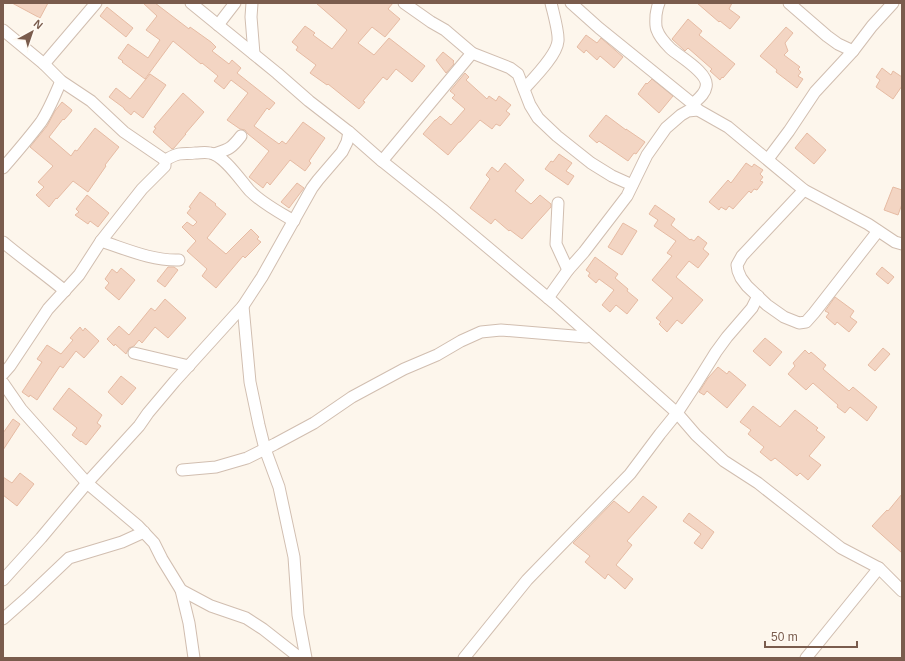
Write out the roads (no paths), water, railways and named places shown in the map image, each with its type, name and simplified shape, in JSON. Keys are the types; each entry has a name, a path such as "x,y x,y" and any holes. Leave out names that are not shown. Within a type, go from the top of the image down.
{"street":[{"path":"44,64 96,3"},
{"path":"191,3 548,298 677,413 696,435 724,461 758,483 841,548 878,568 902,591"},
{"path":"218,25 235,3"},
{"path":"252,3 251,17 254,54"},
{"path":"524,90 557,49 559,40 552,3"},
{"path":"571,3 695,107 728,127 804,190 856,217 895,242 902,244"},
{"path":"548,298 568,270 584,252 627,196 647,155 666,128 681,114 695,107 703,95 707,83 698,70 671,49 657,30 656,21 658,6 660,3"},
{"path":"789,3 832,40 853,51"},
{"path":"768,159 815,92 853,51 872,26 893,3"},
{"path":"412,5 431,22 445,30 472,53 510,68 518,74 530,105 538,118 557,136 591,162 612,176 632,185"},
{"path":"3,30 44,64 60,81 91,101 124,132 165,160"},
{"path":"382,161 472,53"},
{"path":"3,168 41,122 55,96 60,81"},
{"path":"3,580 87,482 139,426 158,400 243,306 262,277 312,188 345,148 348,132"},
{"path":"165,160 180,154 214,154 226,151 241,136"},
{"path":"214,154 227,164 260,200 294,221"},
{"path":"3,374 10,366 48,309 79,275 101,240 142,189 164,166 165,160"},
{"path":"804,190 742,256 737,265 738,272 747,286 767,305 784,317 800,323 806,322 878,231"},
{"path":"558,203 556,244 568,270"},
{"path":"101,240 144,255 160,259 179,260"},
{"path":"3,242 65,291"},
{"path":"464,658 527,580 630,474 677,413 716,352 752,308 758,296"},
{"path":"243,306 250,382 265,449 279,487 294,557 298,615 306,658"},
{"path":"182,470 216,468 247,458 314,423 352,397 404,369 437,355 461,341 481,332 501,330 586,337"},
{"path":"134,353 189,366"},
{"path":"3,383 21,409 87,482 144,532 154,543 162,560 181,590 189,623 194,658"},
{"path":"3,619 69,558 122,542 144,532"},
{"path":"806,658 878,568"},
{"path":"181,590 211,606 246,618 263,629 300,658"}]}
